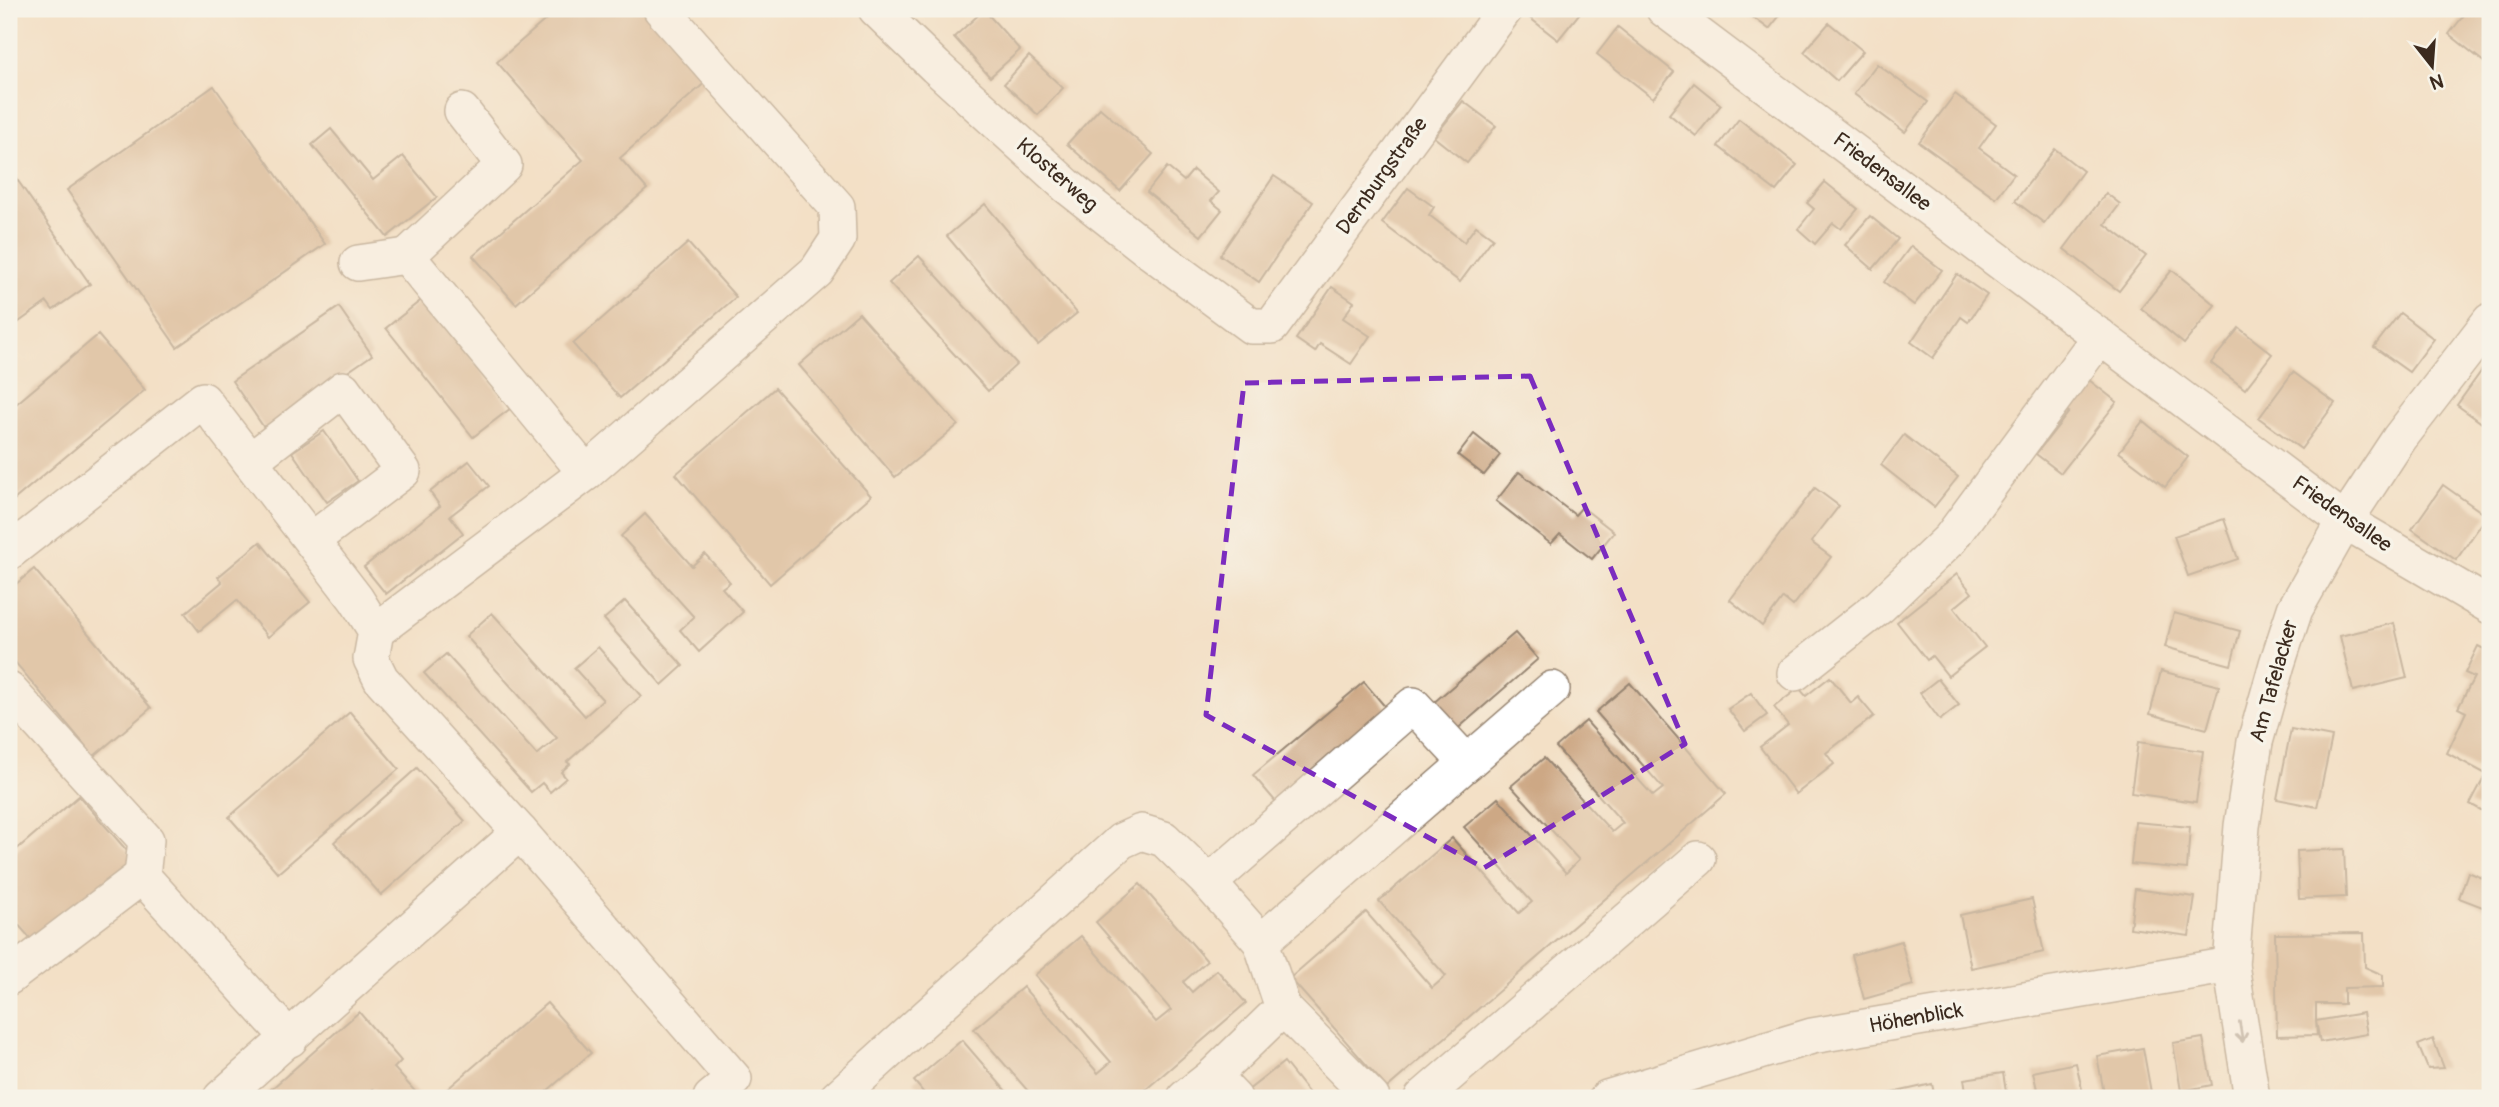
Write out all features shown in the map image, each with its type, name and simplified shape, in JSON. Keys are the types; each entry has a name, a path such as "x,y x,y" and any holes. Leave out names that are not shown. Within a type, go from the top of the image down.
{"street":[{"path":"376,631 586,473 817,271 838,239 837,207 661,9"},
{"name":"Klosterweg","path":"876,9 1067,186 1251,326"},
{"name":"Dernburgstraße","path":"1251,326 1272,326 1505,9"},
{"name":"Friedensallee","path":"1664,9 2345,521 2490,606"},
{"path":"358,263 407,256 504,165 462,111"},
{"path":"407,256 586,473"},
{"name":"Am Tafelacker","path":"2252,1098 2231,965 2242,826 2255,742 2277,664 2295,609 2345,521 2399,439 2490,321"},
{"path":"1795,673 1880,606 1950,539 2100,336"},
{"path":"250,461 343,389 403,471 312,540"},
{"path":"9,552 203,400 356,599 376,631 372,659 381,679 520,832 732,1092"},
{"path":"9,690 146,840 142,876 9,977"},
{"path":"1261,942 1552,690"},
{"path":"1209,883 1413,705 1467,763"},
{"path":"221,1098 520,832"},
{"path":"837,1098 1121,841 1141,832 1164,839 1209,883 1261,942 1283,1007 1372,1098"},
{"path":"1422,1098 1698,859"},
{"path":"142,876 290,1039"},
{"name":"Höhenblick","path":"1607,1098 1812,1036 2231,965"},
{"path":"1185,1098 1224,1087 1283,1007"}],"highlighted area":[{"path":"1530,376 1685,744 1484,868 1206,715 1244,383"}],"building":[{"path":"558,9 645,9 708,80 620,158 647,189 516,304 473,256 583,160 497,62"},
{"path":"1529,9 1583,9 1558,40 1525,14"},
{"path":"1742,9 1785,9 1769,29"},
{"path":"2469,9 2490,9 2490,67 2449,34"},
{"path":"984,10 1020,50 990,77 954,37"},
{"path":"1829,23 1863,51 1837,81 1804,52"},
{"path":"1618,27 1674,72 1653,98 1597,54"},
{"path":"1029,56 1063,88 1038,115 1004,84"},
{"path":"1877,64 1928,102 1905,132 1854,94"},
{"path":"1694,83 1721,105 1696,136 1669,114"},
{"path":"214,86 325,244 177,347 67,190"},
{"path":"1955,94 1996,124 1979,148 2014,174 1996,198 1919,142"},
{"path":"1463,101 1496,126 1467,163 1434,137"},
{"path":"1100,108 1153,154 1120,191 1067,144"},
{"path":"1739,119 1797,165 1776,191 1718,146"},
{"path":"331,129 373,180 403,156 437,197 387,237 312,145"},
{"path":"2055,149 2083,171 2044,223 2015,201"},
{"path":"1167,167 1184,181 1193,170 1219,192 1211,201 1222,210 1201,236 1147,192"},
{"path":"9,168 90,284 53,310 47,302 9,329 9,264 16,259 9,249"},
{"path":"1274,176 1313,202 1259,282 1220,255"},
{"path":"1825,182 1858,209 1841,229 1833,223 1815,244 1798,229 1814,209 1807,203"},
{"path":"1408,188 1434,207 1429,215 1464,242 1476,226 1493,238 1460,282 1382,223"},
{"path":"2106,193 2120,204 2105,224 2146,256 2119,291 2064,249"},
{"path":"985,204 1077,313 1038,345 947,236"},
{"path":"1870,216 1898,239 1873,269 1845,245"},
{"path":"688,243 736,297 620,398 573,344"},
{"path":"1911,246 1942,270 1914,305 1884,282"},
{"path":"919,256 1017,364 988,391 889,283"},
{"path":"2172,270 2215,305 2184,344 2141,308"},
{"path":"1957,274 1987,295 1968,322 1961,317 1933,358 1911,342"},
{"path":"1332,287 1354,302 1343,318 1370,336 1351,364 1320,344 1315,352 1296,339"},
{"path":"424,298 511,408 473,437 386,328"},
{"path":"339,307 372,355 265,429 232,381"},
{"path":"859,313 958,425 895,477 799,365"},
{"path":"2400,313 2434,339 2409,372 2374,347"},
{"path":"2239,328 2272,354 2245,389 2211,363"},
{"path":"98,335 145,390 9,504 9,410"},
{"path":"2485,366 2490,370 2490,429 2457,405"},
{"path":"2293,372 2335,403 2301,449 2259,418"},
{"path":"2089,380 2117,402 2061,473 2036,454 2069,412 2065,410"},
{"path":"775,388 871,496 770,584 676,474"},
{"path":"2143,421 2188,457 2165,487 2119,452"},
{"path":"324,431 358,481 327,502 292,452"},
{"path":"1474,434 1500,455 1484,475 1458,455"},
{"path":"1904,435 1958,477 1934,507 1881,465"},
{"path":"469,461 489,486 450,516 463,533 386,594 364,567 440,506 430,492"},
{"path":"1519,472 1575,515 1582,507 1614,532 1592,559 1560,534 1551,544 1496,501"},
{"path":"2443,485 2487,516 2456,560 2412,529"},
{"path":"1815,488 1839,506 1811,542 1831,557 1793,606 1783,598 1762,626 1730,600"},
{"path":"645,514 692,566 705,554 730,582 722,588 743,612 699,652 680,630 694,617 621,536"},
{"path":"2224,519 2238,559 2188,576 2174,536"},
{"path":"260,542 310,602 268,637 237,600 199,631 185,613 222,582 218,577"},
{"path":"34,569 151,708 94,756 9,655 9,590"},
{"path":"1957,574 1972,593 1954,608 1985,647 1948,676 1932,656 1927,660 1897,622"},
{"path":"625,601 683,666 662,685 604,619"},
{"path":"492,613 585,716 603,700 574,668 598,647 641,696 567,762 570,764 561,772 566,778 550,792 542,783 531,792 424,673 446,654 537,755 557,738 466,636"},
{"path":"2174,613 2240,631 2231,665 2165,647"},
{"path":"2394,623 2407,678 2353,691 2340,636"},
{"path":"1515,633 1538,659 1455,731 1432,704"},
{"path":"2478,646 2490,652 2490,815 2470,804 2486,774 2447,753 2466,712 2458,708 2474,677 2465,673"},
{"path":"2161,671 2219,686 2207,729 2150,714"},
{"path":"1830,677 1851,703 1858,697 1874,716 1826,753 1834,764 1796,794 1760,747 1788,725 1774,707 1799,688 1806,696"},
{"path":"1938,679 1959,705 1940,720 1920,693"},
{"path":"1364,682 1387,709 1276,802 1253,775"},
{"path":"1630,683 1726,794 1387,1088 1290,978 1366,912 1432,988 1446,976 1379,901 1452,838 1519,913 1532,902 1464,827 1498,798 1566,873 1579,860 1511,786 1544,758 1612,832 1623,823 1556,747 1586,721 1653,796 1663,788 1596,712"},
{"path":"1751,693 1767,715 1745,731 1728,709"},
{"path":"350,712 399,769 278,873 229,817"},
{"path":"2291,729 2332,737 2317,807 2277,799"},
{"path":"2138,742 2203,751 2196,802 2131,793"},
{"path":"417,768 465,821 381,895 334,842"},
{"path":"79,796 136,861 37,946 9,914 9,856"},
{"path":"2135,822 2190,827 2187,869 2131,864"},
{"path":"2344,849 2346,897 2299,899 2297,851"},
{"path":"2468,872 2490,881 2490,895 2485,908 2459,898"},
{"path":"1140,884 1207,961 1183,982 1192,992 1217,970 1246,1003 1136,1098 1034,1098 974,1029 1023,987 1098,1073 1111,1062 1035,975 1081,936 1156,1022 1171,1010 1096,922"},
{"path":"2135,889 2195,897 2189,936 2130,928"},
{"path":"2032,899 2044,952 1971,968 1960,915"},
{"path":"2364,933 2365,967 2383,975 2383,987 2344,988 2344,1004 2316,1004 2317,1035 2277,1036 2275,934"},
{"path":"1901,941 1913,985 1864,999 1852,955"},
{"path":"547,1003 591,1053 539,1098 437,1098"},
{"path":"359,1012 401,1061 394,1068 421,1098 381,1098 373,1089 363,1098 261,1098"},
{"path":"2363,1013 2367,1034 2320,1042 2316,1021"},
{"path":"2203,1038 2212,1085 2181,1091 2173,1043"},
{"path":"2433,1039 2444,1068 2428,1069 2418,1045"},
{"path":"962,1040 1012,1098 928,1098 914,1081"},
{"path":"2143,1048 2152,1098 2105,1098 2097,1056"},
{"path":"1284,1062 1311,1096 1253,1098 1247,1091"},
{"path":"2076,1063 2084,1098 2039,1098 2033,1072"},
{"path":"2003,1073 2007,1098 1967,1098 1964,1079"},
{"path":"1932,1084 1935,1098 1884,1098 1883,1095"}]}
